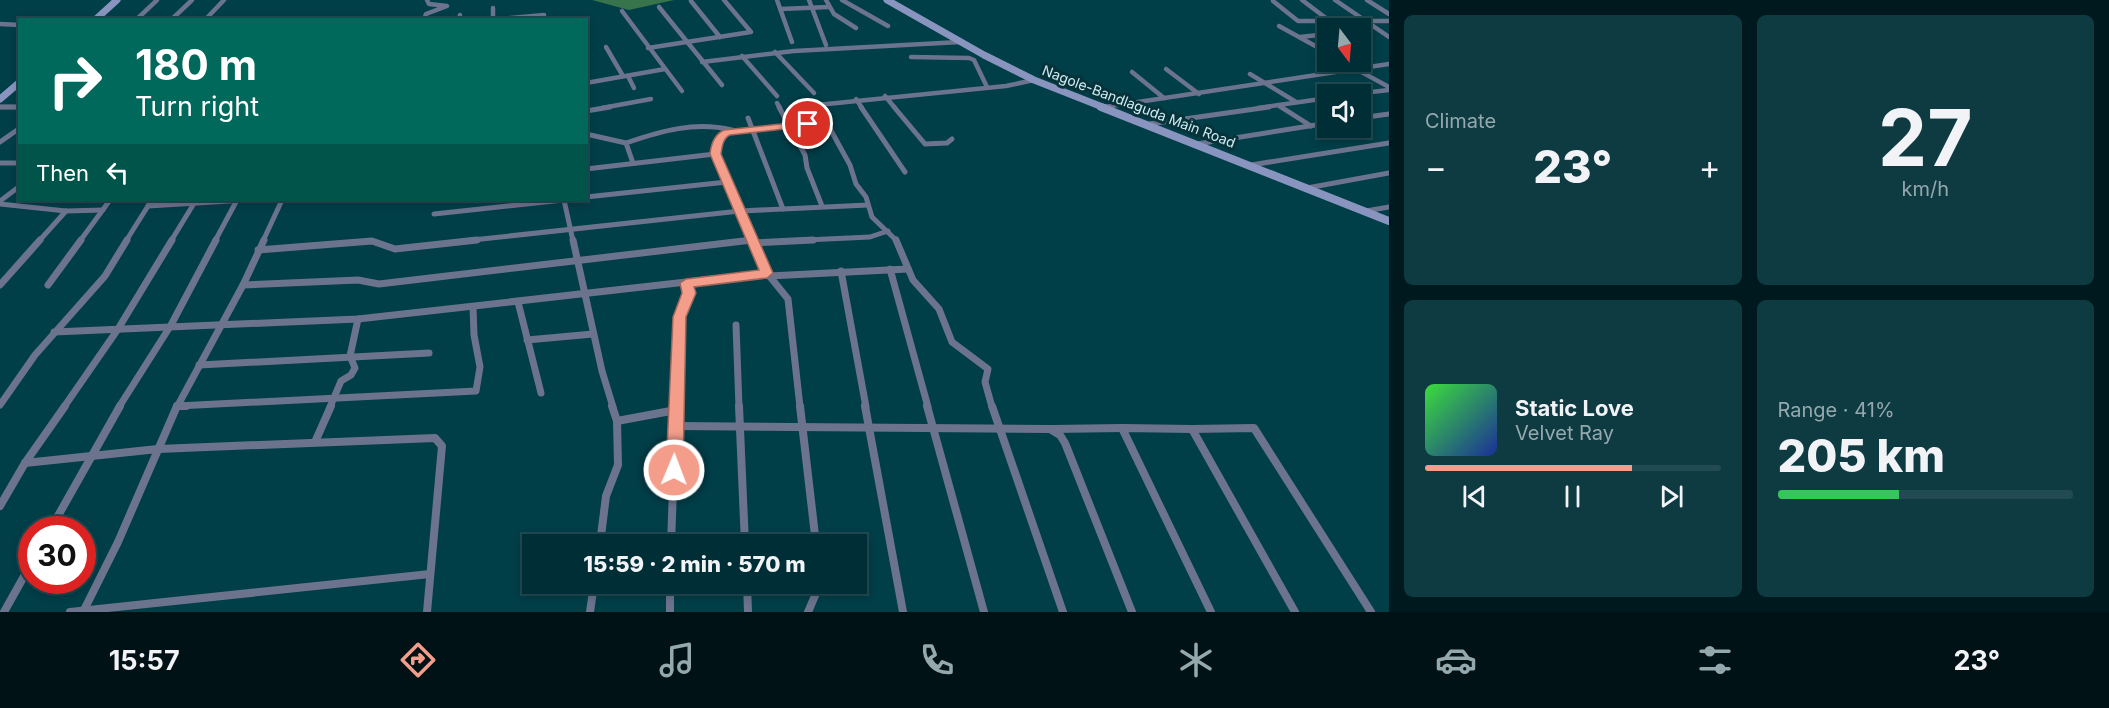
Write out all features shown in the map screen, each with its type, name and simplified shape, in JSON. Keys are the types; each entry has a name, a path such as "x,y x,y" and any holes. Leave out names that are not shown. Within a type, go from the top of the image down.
{"street":[{"path":"96,18 117,0"},
{"path":"138,18 158,0"},
{"path":"173,18 192,0"},
{"path":"207,18 224,0"},
{"path":"425,18 426,14 447,6 443,3 430,4 428,0"},
{"path":"648,48 752,31 724,0"},
{"path":"777,0 792,42"},
{"path":"808,0 826,45"},
{"path":"826,0 836,16 856,28"},
{"path":"842,0 888,26"},
{"name":"Nagole-Bandlaguda Main Road","path":"887,0 960,42 1034,80 1389,221"},
{"path":"1302,0 1325,18"},
{"path":"1335,0 1359,18"},
{"path":"1367,0 1389,14"},
{"path":"691,2 720,37"},
{"path":"1273,2 1297,20 1317,21"},
{"path":"659,6 722,85"},
{"path":"780,9 829,7"},
{"path":"493,8 493,18"},
{"path":"622,11 682,91"},
{"path":"506,18 544,15"},
{"path":"1371,21 1389,21"},
{"path":"0,24 18,25"},
{"path":"1280,26 1317,46"},
{"path":"1371,26 1389,37"},
{"path":"1300,37 1317,35"},
{"path":"702,62 775,52 960,42"},
{"path":"606,47 634,88"},
{"path":"775,52 814,93"},
{"path":"742,56 777,99 805,155 807,168 822,206"},
{"path":"911,57 969,57 974,60 987,87"},
{"path":"1371,67 1389,64"},
{"path":"588,83 664,69"},
{"path":"1166,69 1199,93"},
{"path":"1131,72 1164,98"},
{"path":"1105,107 1339,72"},
{"path":"1362,72 1389,88"},
{"path":"1250,74 1296,102"},
{"path":"1034,80 817,105 872,217 896,240 913,280 939,309 952,342 988,369 985,382 998,428 1063,612"},
{"path":"0,99 18,84"},
{"path":"1371,91 1389,88"},
{"path":"885,96 925,144 948,143 952,140"},
{"path":"588,111 651,99"},
{"path":"856,99 905,172"},
{"path":"1149,124 1317,99"},
{"path":"1278,105 1311,126"},
{"path":"0,107 18,107"},
{"path":"1371,116 1389,114"},
{"path":"748,118 783,209"},
{"path":"815,534 788,299 768,275 715,154 722,135 734,131 826,122"},
{"path":"588,134 627,143 682,127 707,125 734,131"},
{"path":"1197,144 1317,125"},
{"path":"0,142 18,129"},
{"path":"627,143 633,163"},
{"path":"1251,165 1389,143"},
{"path":"588,169 715,154"},
{"path":"0,163 18,163"},
{"path":"1307,188 1389,173"},
{"path":"588,197 727,182"},
{"path":"0,203 18,188"},
{"path":"48,285 109,201"},
{"path":"0,405 54,332 105,276 150,203 195,201"},
{"path":"0,506 25,462 118,329 195,201"},
{"path":"58,516 119,407 171,325 236,201"},
{"path":"84,611 118,542 177,406 243,285 282,201"},
{"path":"488,201 488,208"},
{"path":"434,214 554,201"},
{"path":"564,201 593,334 617,421 618,465 606,496 601,534"},
{"path":"0,203 66,211 103,210"},
{"path":"258,250 372,242 395,249 740,211 868,205"},
{"path":"1366,212 1389,207"},
{"path":"0,285 66,211"},
{"path":"243,285 358,280 379,284 576,260 753,242 870,237 888,231"},
{"path":"890,269 984,612"},
{"path":"54,332 171,325 358,319 768,275 908,269"},
{"path":"841,271 903,612"},
{"path":"671,534 680,317 689,293 686,283"},
{"path":"518,302 541,393"},
{"path":"177,406 476,391 480,367 474,335 473,307"},
{"path":"315,442 332,397 341,381 351,375 355,368 350,356 358,319"},
{"path":"736,325 745,534"},
{"path":"527,340 593,334"},
{"path":"199,365 429,353"},
{"path":"617,421 676,410"},
{"path":"675,426 1254,428 1371,612"},
{"path":"1122,428 1211,612"},
{"path":"1050,429 1061,435 1065,443 1132,612"},
{"path":"1192,429 1295,612"},
{"path":"25,462 158,448 426,437 438,441 442,446 427,612"},
{"path":"70,612 430,574"},
{"path":"3,612 18,586"},
{"path":"590,612 593,594"},
{"path":"670,594 670,612"},
{"path":"747,594 748,612"},
{"path":"807,612 815,594"}],"shaded area":[{"path":"592,0 674,0 629,10"}],"route":[{"path":"674,470 677,363 680,317 689,293 686,283 767,273 715,154 716,147 722,135 728,132 808,124"}]}
